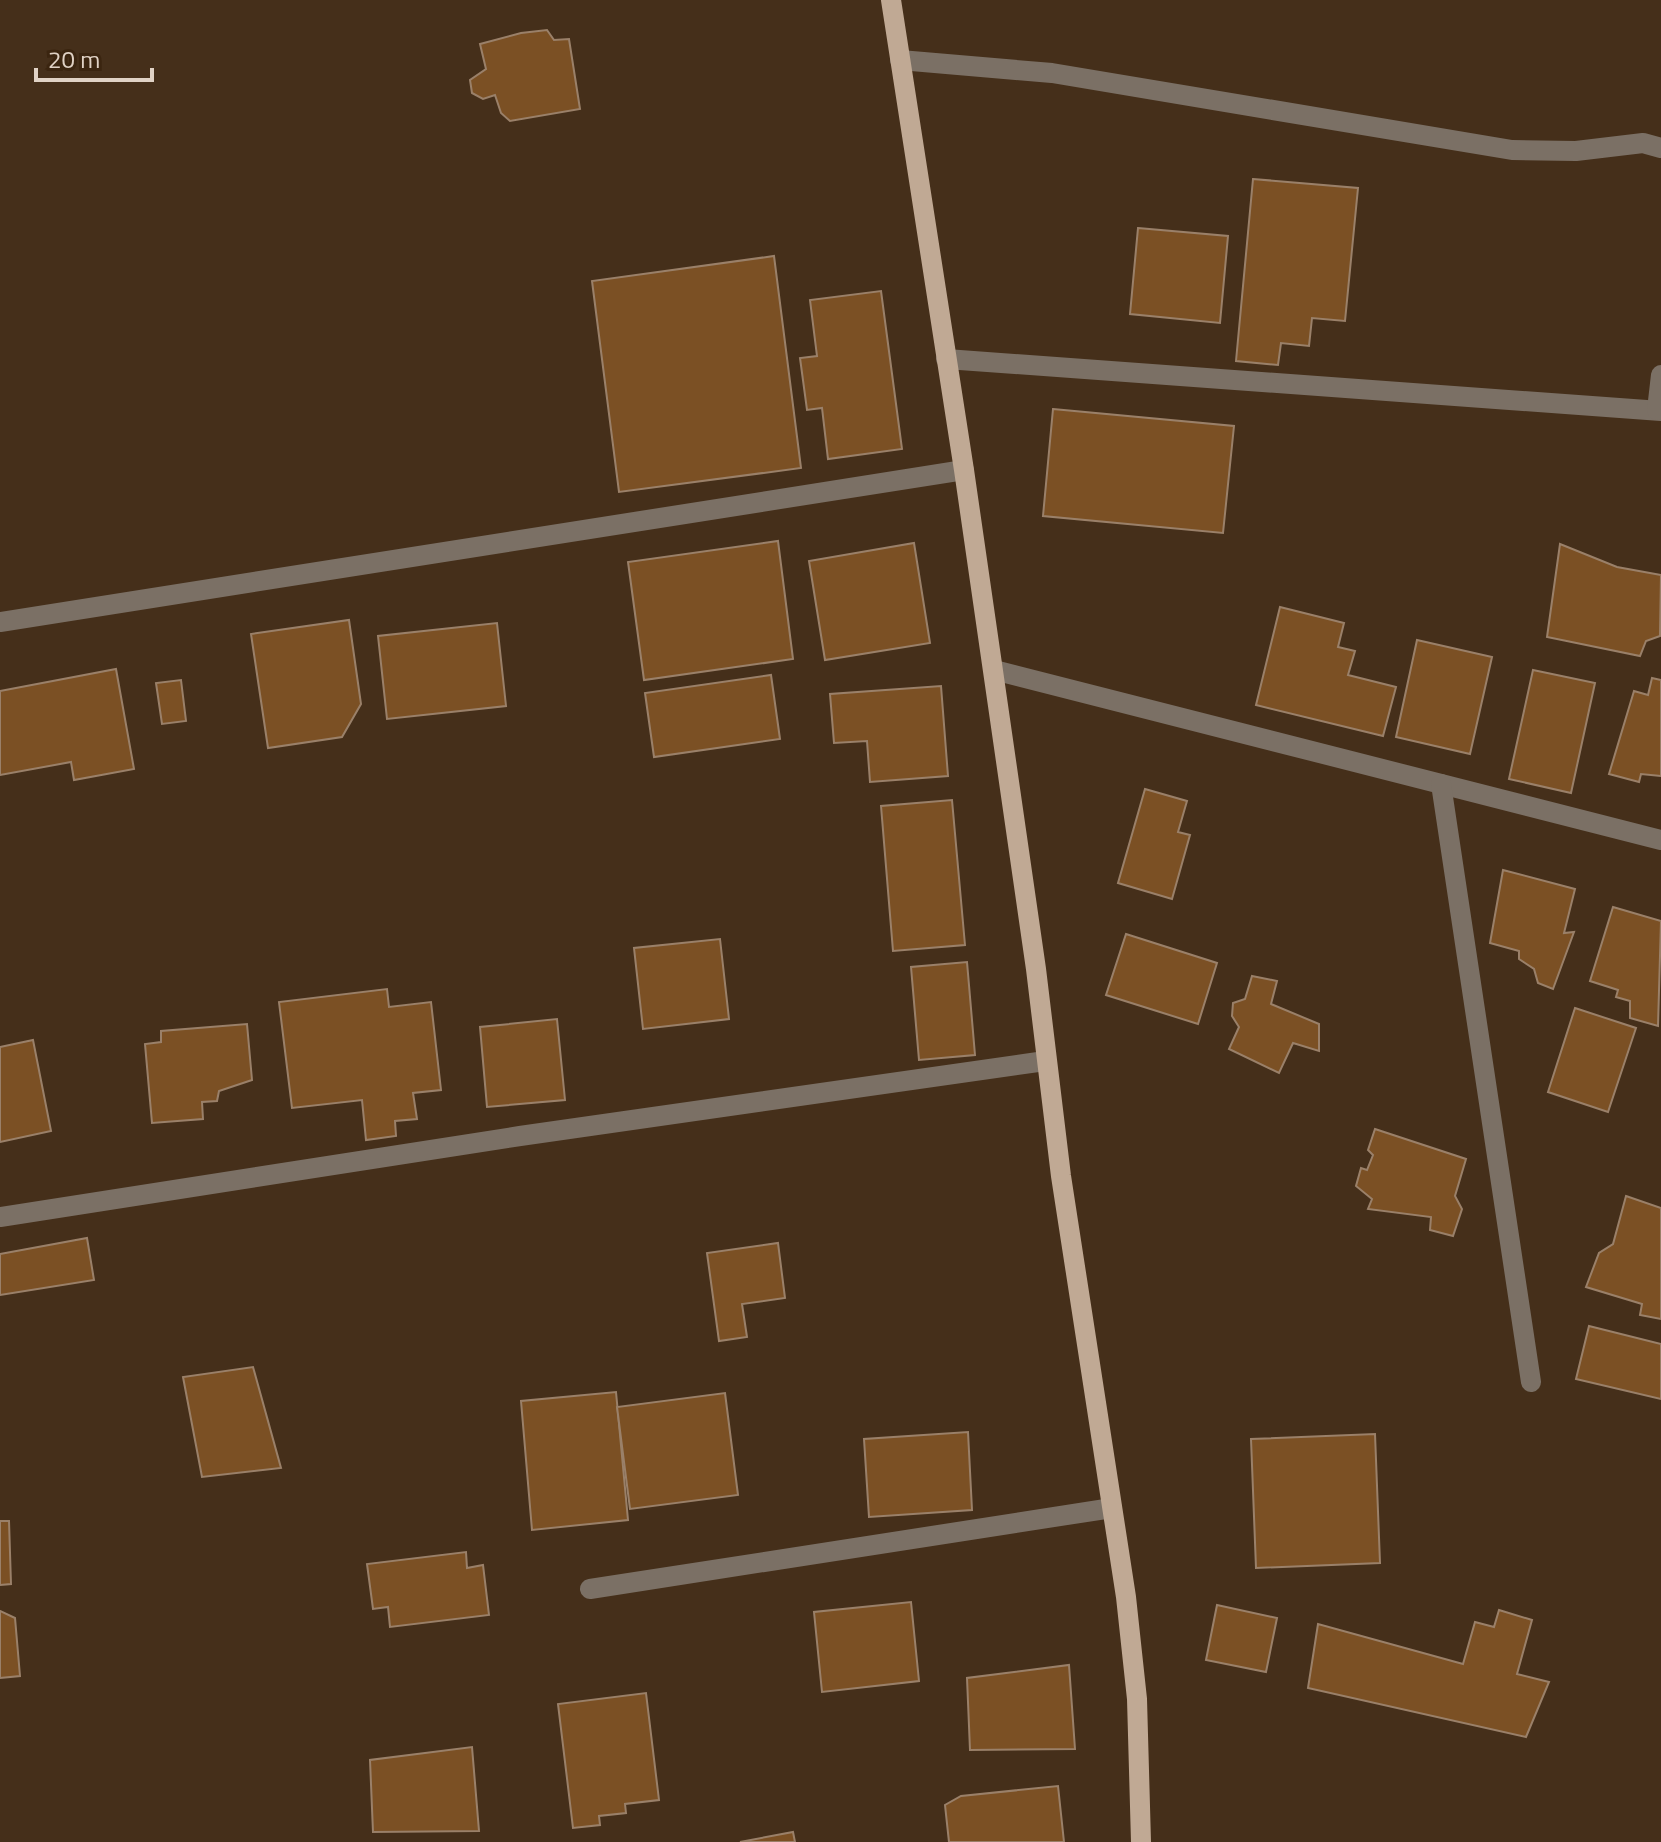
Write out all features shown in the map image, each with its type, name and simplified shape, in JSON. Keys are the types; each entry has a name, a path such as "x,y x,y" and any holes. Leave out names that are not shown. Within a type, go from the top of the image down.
{"main road":[{"path":"891,0 994,670 1036,969 1045,1061 1112,1508 1137,1699 1141,1842"}],"street":[{"path":"900,60 1052,73 1512,150 1576,151 1643,143 1661,148"},
{"path":"946,359 1659,411 1661,375"},
{"path":"0,622 964,470"},
{"path":"994,670 1661,840"},
{"path":"1441,784 1531,1382"},
{"path":"0,1217 520,1136 1045,1061"},
{"path":"590,1589 1112,1508"}],"building":[{"path":"547,30 554,40 569,39 580,109 510,121 501,113 495,95 483,99 472,93 470,80 486,69 480,44"},
{"path":"1253,179 1358,188 1345,321 1312,318 1309,346 1281,343 1278,365 1236,361"},
{"path":"1138,228 1228,236 1220,323 1130,314"},
{"path":"774,256 801,468 619,492 592,281"},
{"path":"881,291 902,449 828,459 822,408 807,410 800,358 817,356 810,300"},
{"path":"1053,409 1234,426 1223,533 1043,516"},
{"path":"778,541 793,659 644,680 628,562"},
{"path":"914,543 930,643 825,660 809,561"},
{"path":"1560,544 1617,567 1661,575 1660,636 1646,641 1640,656 1547,637"},
{"path":"1280,607 1344,623 1338,647 1355,651 1348,675 1396,687 1383,736 1256,705"},
{"path":"349,620 361,704 342,737 268,748 251,634"},
{"path":"497,623 506,706 387,719 378,636"},
{"path":"1417,640 1492,657 1470,754 1396,737"},
{"path":"116,669 134,769 74,780 71,762 0,775 0,691"},
{"path":"1533,670 1595,683 1571,793 1509,779"},
{"path":"771,675 780,739 654,757 645,693"},
{"path":"1652,678 1661,680 1661,776 1641,774 1639,782 1609,774 1634,691 1648,695"},
{"path":"181,680 186,721 162,724 156,683"},
{"path":"941,686 948,776 870,782 867,741 834,743 830,694"},
{"path":"1145,789 1187,801 1178,832 1190,835 1172,899 1118,883"},
{"path":"952,800 965,945 893,951 881,806"},
{"path":"1503,870 1575,889 1564,933 1574,932 1553,989 1538,983 1534,969 1519,959 1519,951 1490,943"},
{"path":"1613,907 1661,921 1658,1026 1630,1018 1630,1001 1616,997 1618,990 1590,981"},
{"path":"1126,934 1217,963 1198,1024 1106,995"},
{"path":"720,939 729,1019 643,1029 634,948"},
{"path":"967,962 975,1055 919,1060 911,967"},
{"path":"1252,976 1277,981 1271,1004 1319,1024 1319,1051 1293,1043 1279,1073 1229,1049 1239,1027 1232,1016 1233,1003 1245,999"},
{"path":"387,989 389,1007 431,1002 441,1090 413,1093 417,1119 395,1121 396,1136 366,1140 362,1100 292,1108 279,1002"},
{"path":"1575,1008 1636,1028 1608,1112 1548,1092"},
{"path":"557,1019 565,1100 487,1107 480,1027"},
{"path":"247,1024 252,1080 219,1091 217,1101 202,1102 203,1119 152,1123 145,1044 161,1042 161,1031"},
{"path":"33,1040 51,1131 0,1142 0,1047"},
{"path":"1375,1129 1466,1159 1455,1196 1462,1209 1453,1236 1430,1230 1431,1217 1368,1209 1372,1199 1356,1186 1361,1168 1367,1170 1373,1155 1368,1150"},
{"path":"1626,1196 1661,1208 1661,1319 1640,1315 1642,1304 1586,1287 1599,1253 1613,1244"},
{"path":"87,1238 94,1280 0,1295 0,1254"},
{"path":"778,1243 785,1298 742,1304 747,1337 719,1341 707,1253"},
{"path":"1589,1326 1661,1344 1661,1399 1576,1379"},
{"path":"253,1367 281,1468 202,1477 183,1377"},
{"path":"616,1392 628,1520 532,1530 521,1401"},
{"path":"725,1393 738,1495 630,1509 617,1407"},
{"path":"968,1432 972,1510 869,1517 864,1439"},
{"path":"1375,1434 1380,1563 1256,1568 1251,1439"},
{"path":"0,1521 9,1521 11,1584 0,1585"},
{"path":"466,1552 467,1568 483,1565 489,1615 390,1627 388,1607 373,1609 367,1564"},
{"path":"911,1602 919,1681 822,1692 814,1612"},
{"path":"1217,1605 1277,1618 1266,1672 1206,1660"},
{"path":"1499,1610 1532,1620 1517,1674 1549,1682 1526,1737 1308,1688 1318,1624 1463,1664 1475,1622 1494,1627"},
{"path":"0,1611 15,1618 20,1676 0,1678"},
{"path":"1069,1665 1075,1749 970,1750 967,1678"},
{"path":"646,1693 659,1800 625,1804 626,1813 599,1816 600,1825 573,1828 558,1704"},
{"path":"472,1747 479,1831 373,1832 370,1760"},
{"path":"1058,1786 1064,1842 949,1842 945,1805 961,1796"},
{"path":"793,1832 795,1842 740,1842"}]}
